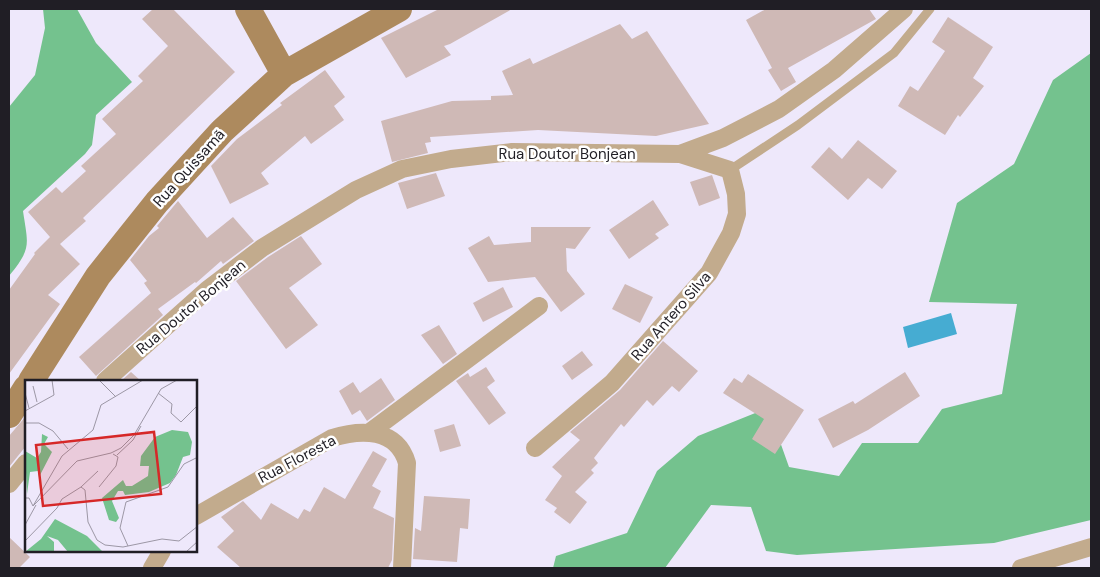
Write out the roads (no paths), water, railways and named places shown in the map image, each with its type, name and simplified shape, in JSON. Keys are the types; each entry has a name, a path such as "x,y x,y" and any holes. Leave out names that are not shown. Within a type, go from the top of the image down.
{"street":[{"path":"248,9 284,74"},
{"name":"Rua Quissamã","path":"32,380 98,276 157,202 222,131 284,74 399,9"},
{"name":"Rua Doutor Bonjean","path":"106,380 207,290 262,248 356,190 402,169 451,159 512,152 680,154 723,138 779,109 834,70 904,9"},
{"path":"680,154 730,170"},
{"name":"Rua Antero Silva","path":"535,448 612,383 710,273 731,233 736,214 736,194 730,170"},
{"path":"370,432 538,306"},
{"path":"9,415 25,390"},
{"name":"Rua Floresta","path":"198,515 332,438 352,432 370,432 390,439 403,450 406,463 402,568"},
{"path":"9,484 25,464"},
{"path":"1021,568 1091,547"},
{"path":"152,568 161,552"}],"lane":[{"path":"730,170 798,125 894,53 930,9"}],"water":[{"path":"951,313 957,334 908,348 903,327"}]}
